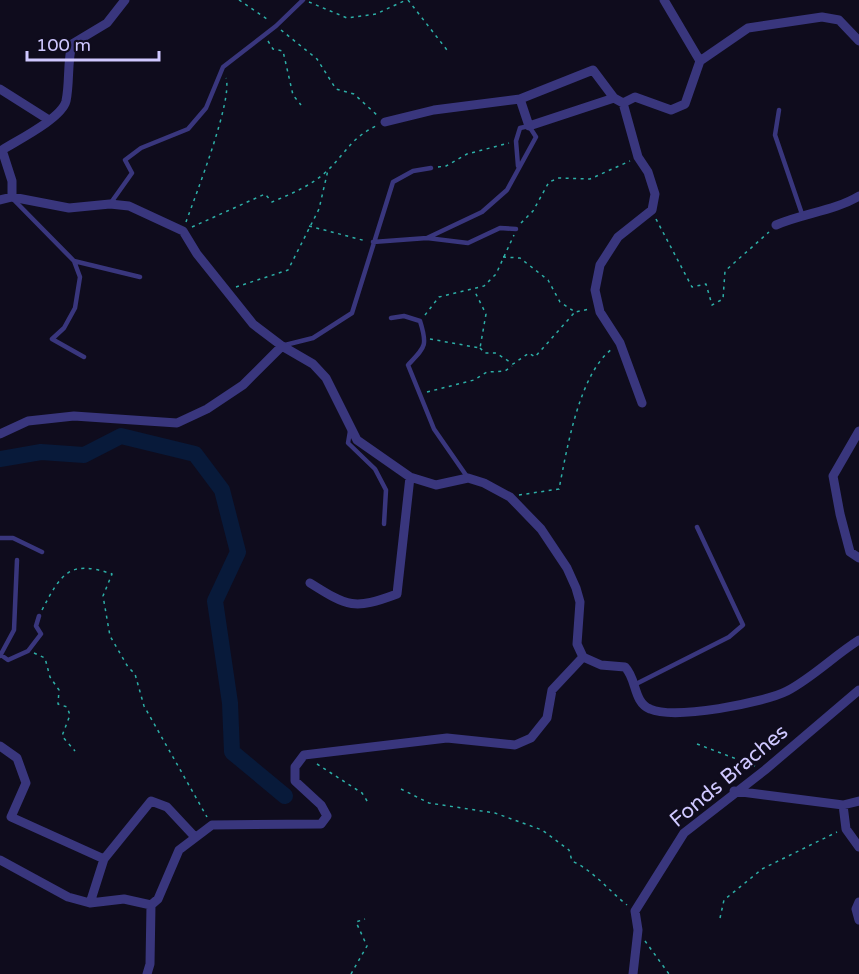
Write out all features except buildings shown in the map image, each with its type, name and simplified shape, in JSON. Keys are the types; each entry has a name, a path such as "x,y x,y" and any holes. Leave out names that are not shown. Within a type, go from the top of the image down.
{"street":[{"path":"12,197 12,182 2,150 59,114 66,102 68,60 72,44 107,23 124,0"},
{"path":"664,0 700,61"},
{"path":"520,99 529,126 635,97 671,110 685,104 700,61 748,28 822,17 839,20 859,41"},
{"path":"385,122 434,110 520,99 593,70 618,101 638,158 648,172 655,194 652,210 618,237 600,266 595,290 600,312 620,343 642,403"},
{"path":"0,88 49,120"},
{"path":"776,225 802,214 843,205 859,196"},
{"path":"0,200 12,197 69,208 110,204 129,206 183,231 197,254 254,324 282,346 313,364 326,378 350,431 357,440 410,477 436,485 468,478 510,496 541,529 567,568 576,588 580,602 577,644 582,657 601,665 626,667 631,673 637,695 650,709 667,712 708,711 787,691 859,640"},
{"path":"0,434 28,421 74,416 177,423 207,409 243,385 282,346"},
{"path":"859,431 833,476 850,552 859,558"},
{"path":"310,583 342,603 369,605 397,594 410,477"},
{"path":"147,974 150,964 151,905 158,899 179,850 212,825 321,824 327,816 321,805 295,781 295,767 304,755 447,738 515,745 531,738 547,718 552,690 582,657"},
{"name":"Fonds Braches","path":"635,911 684,833 734,791 765,770 859,690"},
{"path":"0,746 17,758 26,783 11,817 104,859"},
{"path":"734,791 843,806 859,801"},
{"path":"90,903 104,859 152,801 161,802 167,807 195,837"},
{"path":"843,806 846,829 859,847"},
{"path":"0,860 68,897 90,903 124,899 151,905"},
{"path":"859,902 856,909 859,920"},
{"path":"633,974 638,930 635,911"}],"lane":[{"path":"110,204 132,173 125,160 141,148 188,129 206,108 224,67 276,26 304,0"},
{"path":"779,110 775,135 802,214"},
{"path":"427,238 482,212 507,190 518,166 531,149 536,137 529,126 520,128 516,141 518,166"},
{"path":"282,346 313,338 352,313 393,182 413,171 431,168"},
{"path":"12,197 74,261 80,277 75,308 64,328 52,339 84,357"},
{"path":"373,242 427,238 468,243 500,228 516,229"},
{"path":"74,261 140,278"},
{"path":"391,318 404,316 420,321 426,339 424,348 408,365 434,429 468,478"},
{"path":"350,431 348,443 375,469 386,490 384,524"},
{"path":"634,685 729,637 743,625 730,603 697,527"},
{"path":"0,538 13,538 42,552"},
{"path":"17,560 14,630 1,655 8,660 28,651 41,634 36,626 39,616"}],"path":[{"path":"183,231 265,194 272,201 303,189 328,170 360,133 385,122 354,94 336,89 317,59 239,0"},
{"path":"304,0 347,18 376,14 407,0 447,51"},
{"path":"264,35 273,49 283,51 292,95 301,105"},
{"path":"183,231 212,150 229,88 224,67"},
{"path":"431,168 446,166 467,154 516,141"},
{"path":"420,321 439,297 484,286 496,274 516,229 533,211 549,182 558,178 590,179 638,158"},
{"path":"226,290 288,270 319,208 328,170"},
{"path":"652,210 692,287 706,284 712,305 723,299 725,271 776,225"},
{"path":"308,226 348,238 373,242"},
{"path":"503,257 520,258 548,280 560,302 575,312"},
{"path":"473,289 486,314 480,348"},
{"path":"420,394 474,380 487,372 505,371 529,353 535,357 575,312 588,309 600,312"},
{"path":"426,339 480,348 485,353 496,353 513,364"},
{"path":"510,496 560,489 579,408 603,356 620,343"},
{"path":"39,616 58,579 68,572 94,567 112,574 103,596 110,636 128,667 135,674 144,705 212,825"},
{"path":"28,651 45,658 50,677 59,690 58,704 67,707 70,715 62,736 75,751"},
{"path":"697,744 765,770"},
{"path":"304,755 362,792 369,804"},
{"path":"401,789 429,804 495,813 542,830 569,850 572,861 588,868 604,887 635,911"},
{"path":"720,918 724,900 762,869 798,849 846,829"},
{"path":"351,974 367,946 356,922 365,919"},
{"path":"638,930 669,974"}],"waterway":[{"path":"0,459 41,452 84,455 121,436 195,454 222,490 238,552 215,601 230,703 232,752 285,796"}]}
